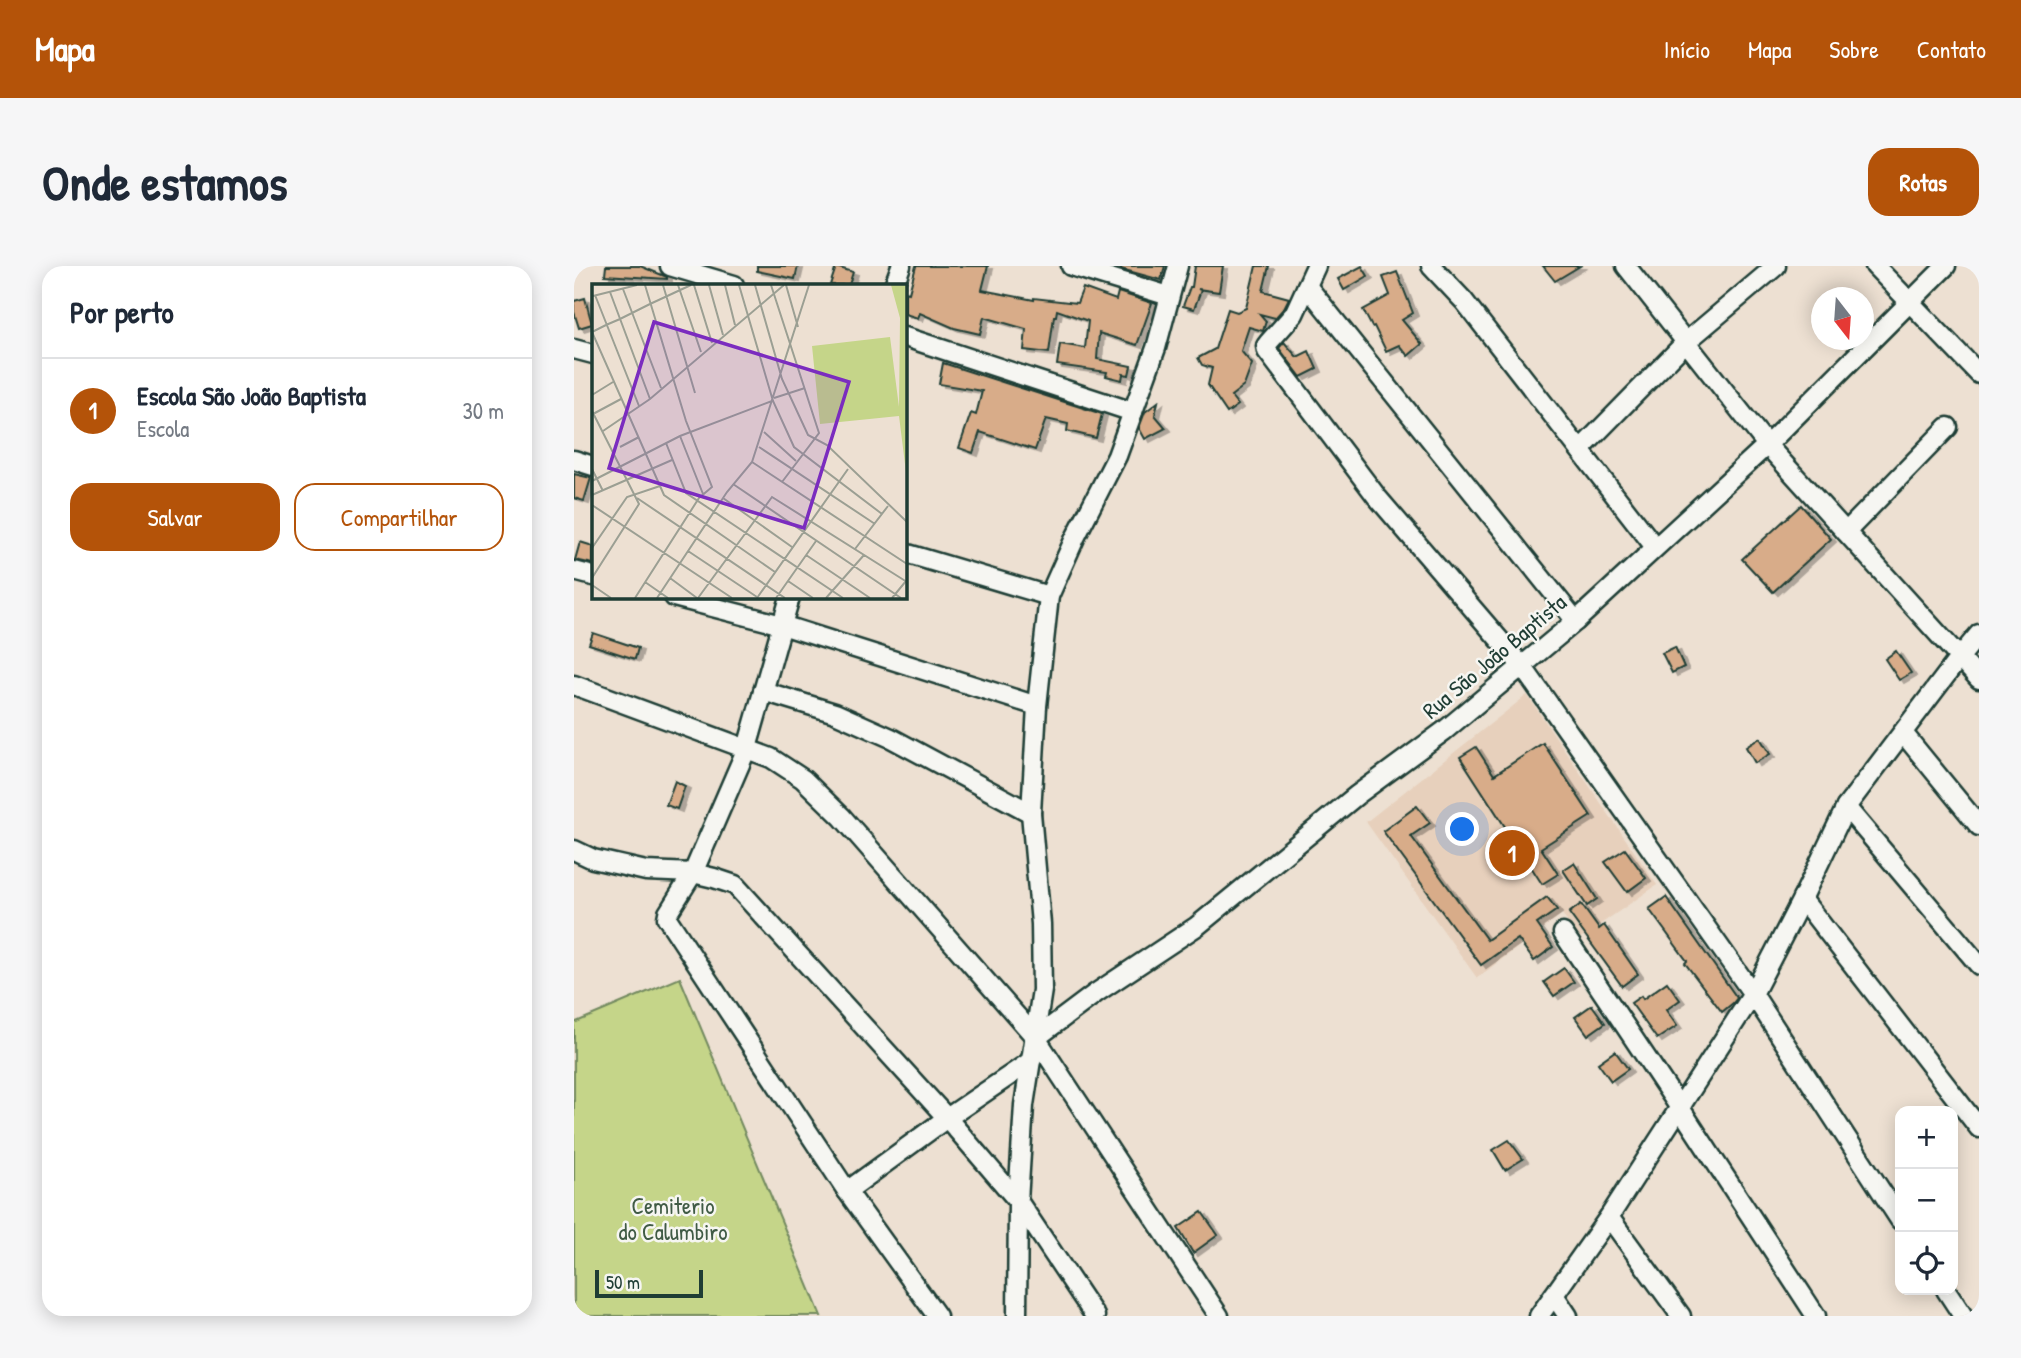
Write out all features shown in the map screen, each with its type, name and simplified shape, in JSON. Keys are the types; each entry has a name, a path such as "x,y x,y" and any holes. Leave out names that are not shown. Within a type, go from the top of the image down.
{"street":[{"path":"670,266 731,284"},
{"path":"894,284 901,266"},
{"path":"1071,266 1169,296"},
{"path":"1017,1316 1018,1200 1024,1105 1042,990 1041,937 1031,813 1037,706 1049,596 1118,456 1156,348 1178,266"},
{"path":"1316,266 1294,314 1269,341 1267,351 1377,497 1522,666 1753,994 1895,1212"},
{"path":"1431,266 1464,301 1655,547"},
{"path":"1626,266 1767,445 1979,679"},
{"path":"1580,450 1686,342 1776,266"},
{"path":"1875,266 1979,374"},
{"name":"Rua São João Baptista","path":"1036,1038 1096,993 1197,926 1343,806 1444,731 1576,621 1767,445 1946,266"},
{"path":"1307,286 1576,621"},
{"path":"906,337 1133,412"},
{"path":"574,349 592,354"},
{"path":"1846,532 1948,427"},
{"path":"574,460 592,466"},
{"path":"906,553 1049,596"},
{"path":"574,571 592,576"},
{"path":"678,598 782,625 1037,706"},
{"path":"789,598 747,748 693,873 667,918 847,1191 937,1316"},
{"path":"1539,1316 1609,1217 1753,994 1846,807 1979,634"},
{"path":"574,685 771,758 803,779 842,817 1036,1038 1219,1316"},
{"path":"763,691 835,713 891,738 1031,813"},
{"path":"1903,733 1979,826"},
{"path":"1846,807 1979,965"},
{"path":"574,850 593,859 646,871 693,873 735,886 947,1118 1018,1200 1095,1316"},
{"path":"1802,899 1979,1128"},
{"path":"1563,933 1816,1316"},
{"path":"847,1191 1031,1060"},
{"path":"1609,1217 1681,1316"},
{"path":"1554,1295 1568,1316"},
{"path":"1949,1295 1963,1316"}],"shaded area":[{"path":"1527,695 1657,885 1579,939 1562,914 1477,978 1366,822"}],"green space":[{"name":"Cemiterio do Calumbiro","path":"680,978 821,1316 574,1316 574,1023"}],"building":[{"path":"606,266 640,266 667,279 605,275"},
{"path":"757,266 798,266 795,279 757,271"},
{"path":"916,266 988,266 982,290 1034,300 1077,303 1083,288 1116,300 1118,292 1152,303 1137,345 1099,333 1097,359 1131,366 1129,375 1123,374 1122,380 1106,376 1107,372 1057,365 1060,344 1085,348 1088,321 1057,310 1049,353 1024,350 1026,329 984,317 980,334 954,328 920,313 918,318 906,314 906,292 909,293"},
{"path":"1121,266 1165,266 1161,280 1121,269"},
{"path":"1195,266 1223,266 1219,292 1198,289 1201,290 1194,309 1183,306 1192,287"},
{"path":"1256,266 1269,266 1263,291 1289,298 1275,318 1260,314 1266,321 1263,331 1249,327 1241,351 1252,364 1244,386 1231,396 1238,405 1227,413 1208,385 1212,368 1202,365 1198,358 1215,349 1228,309 1237,312 1246,308"},
{"path":"1362,266 1368,276 1344,290 1338,279"},
{"path":"1543,266 1580,266 1555,281"},
{"path":"836,267 853,272 849,284 830,284"},
{"path":"1397,272 1413,313 1402,320 1422,344 1408,356 1399,345 1386,351 1363,310 1390,295 1383,277"},
{"path":"585,298 592,324 579,328 574,301"},
{"path":"1284,342 1297,357 1309,351 1317,369 1301,377 1279,348"},
{"path":"943,363 1102,414 1096,438 1067,431 1068,424 1046,419 1035,450 980,432 973,453 959,448 971,413 976,415 982,391 939,384"},
{"path":"1158,402 1155,415 1166,428 1145,439 1139,428 1145,412"},
{"path":"574,474 591,478 584,501 574,498"},
{"path":"1801,505 1831,539 1773,592 1742,559"},
{"path":"580,542 592,546 592,564 575,560"},
{"path":"593,633 638,648 635,659 589,644"},
{"path":"1675,647 1684,667 1672,673 1662,653"},
{"path":"1896,651 1911,673 1899,680 1885,659"},
{"path":"1760,738 1770,754 1755,763 1746,747"},
{"path":"1543,743 1591,816 1541,848 1558,874 1542,884 1460,757 1476,747 1494,775"},
{"path":"675,781 685,786 677,809 666,805"},
{"path":"1417,806 1430,823 1411,836 1487,940 1547,897 1557,910 1537,924 1553,947 1534,961 1518,939 1481,965 1383,831"},
{"path":"1625,849 1646,878 1627,892 1605,862"},
{"path":"1574,863 1597,899 1587,906 1563,870"},
{"path":"1666,897 1737,998 1722,1012 1649,909"},
{"path":"1581,904 1599,929 1604,925 1638,974 1622,986 1569,913"},
{"path":"1564,968 1574,982 1554,996 1544,982"},
{"path":"1667,982 1680,1000 1666,1010 1677,1026 1657,1039 1631,1003 1641,996 1643,999"},
{"path":"1592,1005 1605,1023 1588,1035 1575,1017"},
{"path":"1615,1051 1628,1069 1611,1081 1598,1063"},
{"path":"1509,1140 1523,1159 1505,1170 1493,1150"},
{"path":"1202,1212 1218,1235 1193,1253 1178,1228"}],"place":[{"name":"Escola São João Baptista","path":"1512,853"}]}
